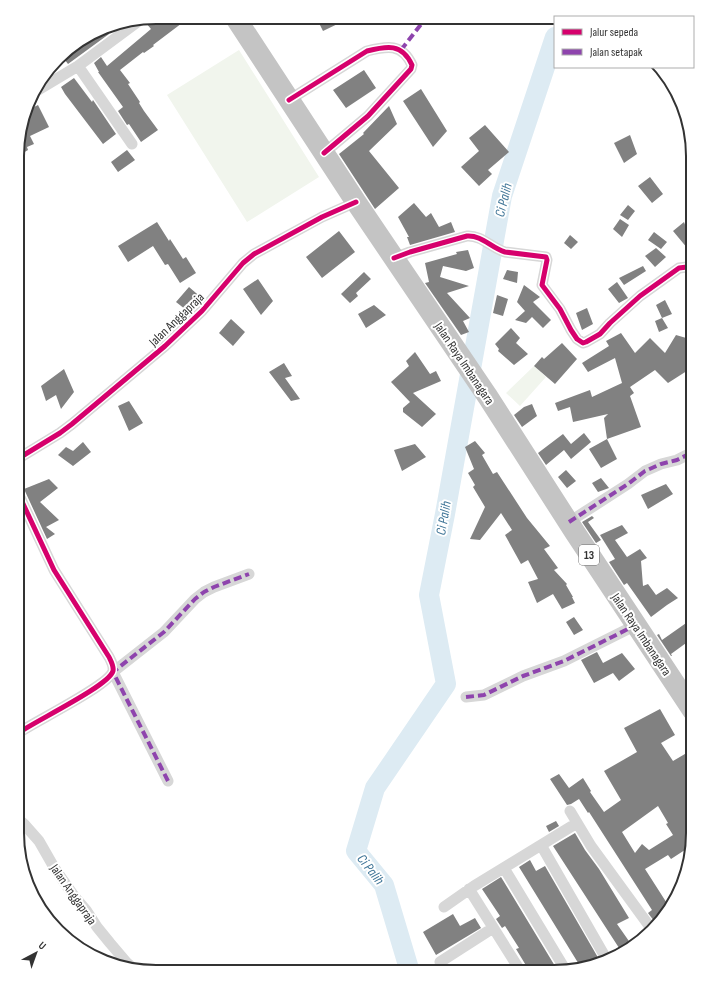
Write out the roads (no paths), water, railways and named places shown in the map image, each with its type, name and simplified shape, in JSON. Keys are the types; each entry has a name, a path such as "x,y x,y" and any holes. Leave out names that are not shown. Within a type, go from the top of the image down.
{"highway":[{"name":"Jalan Raya Imbanagara","path":"240,24 356,202 488,397 686,700"}],"street":[{"path":"44,87 78,66 131,27"},
{"path":"289,100 367,51 392,47 400,50 409,59 412,65 411,69 386,97 368,116 324,153"},
{"path":"78,66 132,144"},
{"name":"Jalan Anggapraja","path":"24,455 66,428 165,346 202,311 243,263 254,254 322,217 356,202"},
{"path":"394,258 467,236 472,236 485,241 498,250 504,252 546,257 547,260 542,285 560,309 577,339 583,342 586,342 600,334 610,322 640,296 679,268 686,267"},
{"path":"569,522 628,484 645,471 660,464 677,460 686,456"},
{"path":"24,506 54,570 109,657 113,667 113,672 168,781"},
{"path":"24,730 103,683 113,672 164,632 195,599 204,592 249,574"},
{"path":"466,697 484,695 523,676 564,661 636,625"},
{"path":"570,811 592,846 648,925"},
{"path":"444,907 469,889 577,823"},
{"name":"Jalan Anggapraja","path":"24,825 39,841 55,869 74,896 125,961"},
{"path":"541,845 604,955"},
{"path":"504,868 562,965"},
{"path":"469,889 517,965"},
{"path":"440,962 493,928"}],"waterway":[{"name":"Ci Palih","path":"408,965 384,885 356,851 375,788 446,684 429,595 502,196 554,40"}]}
